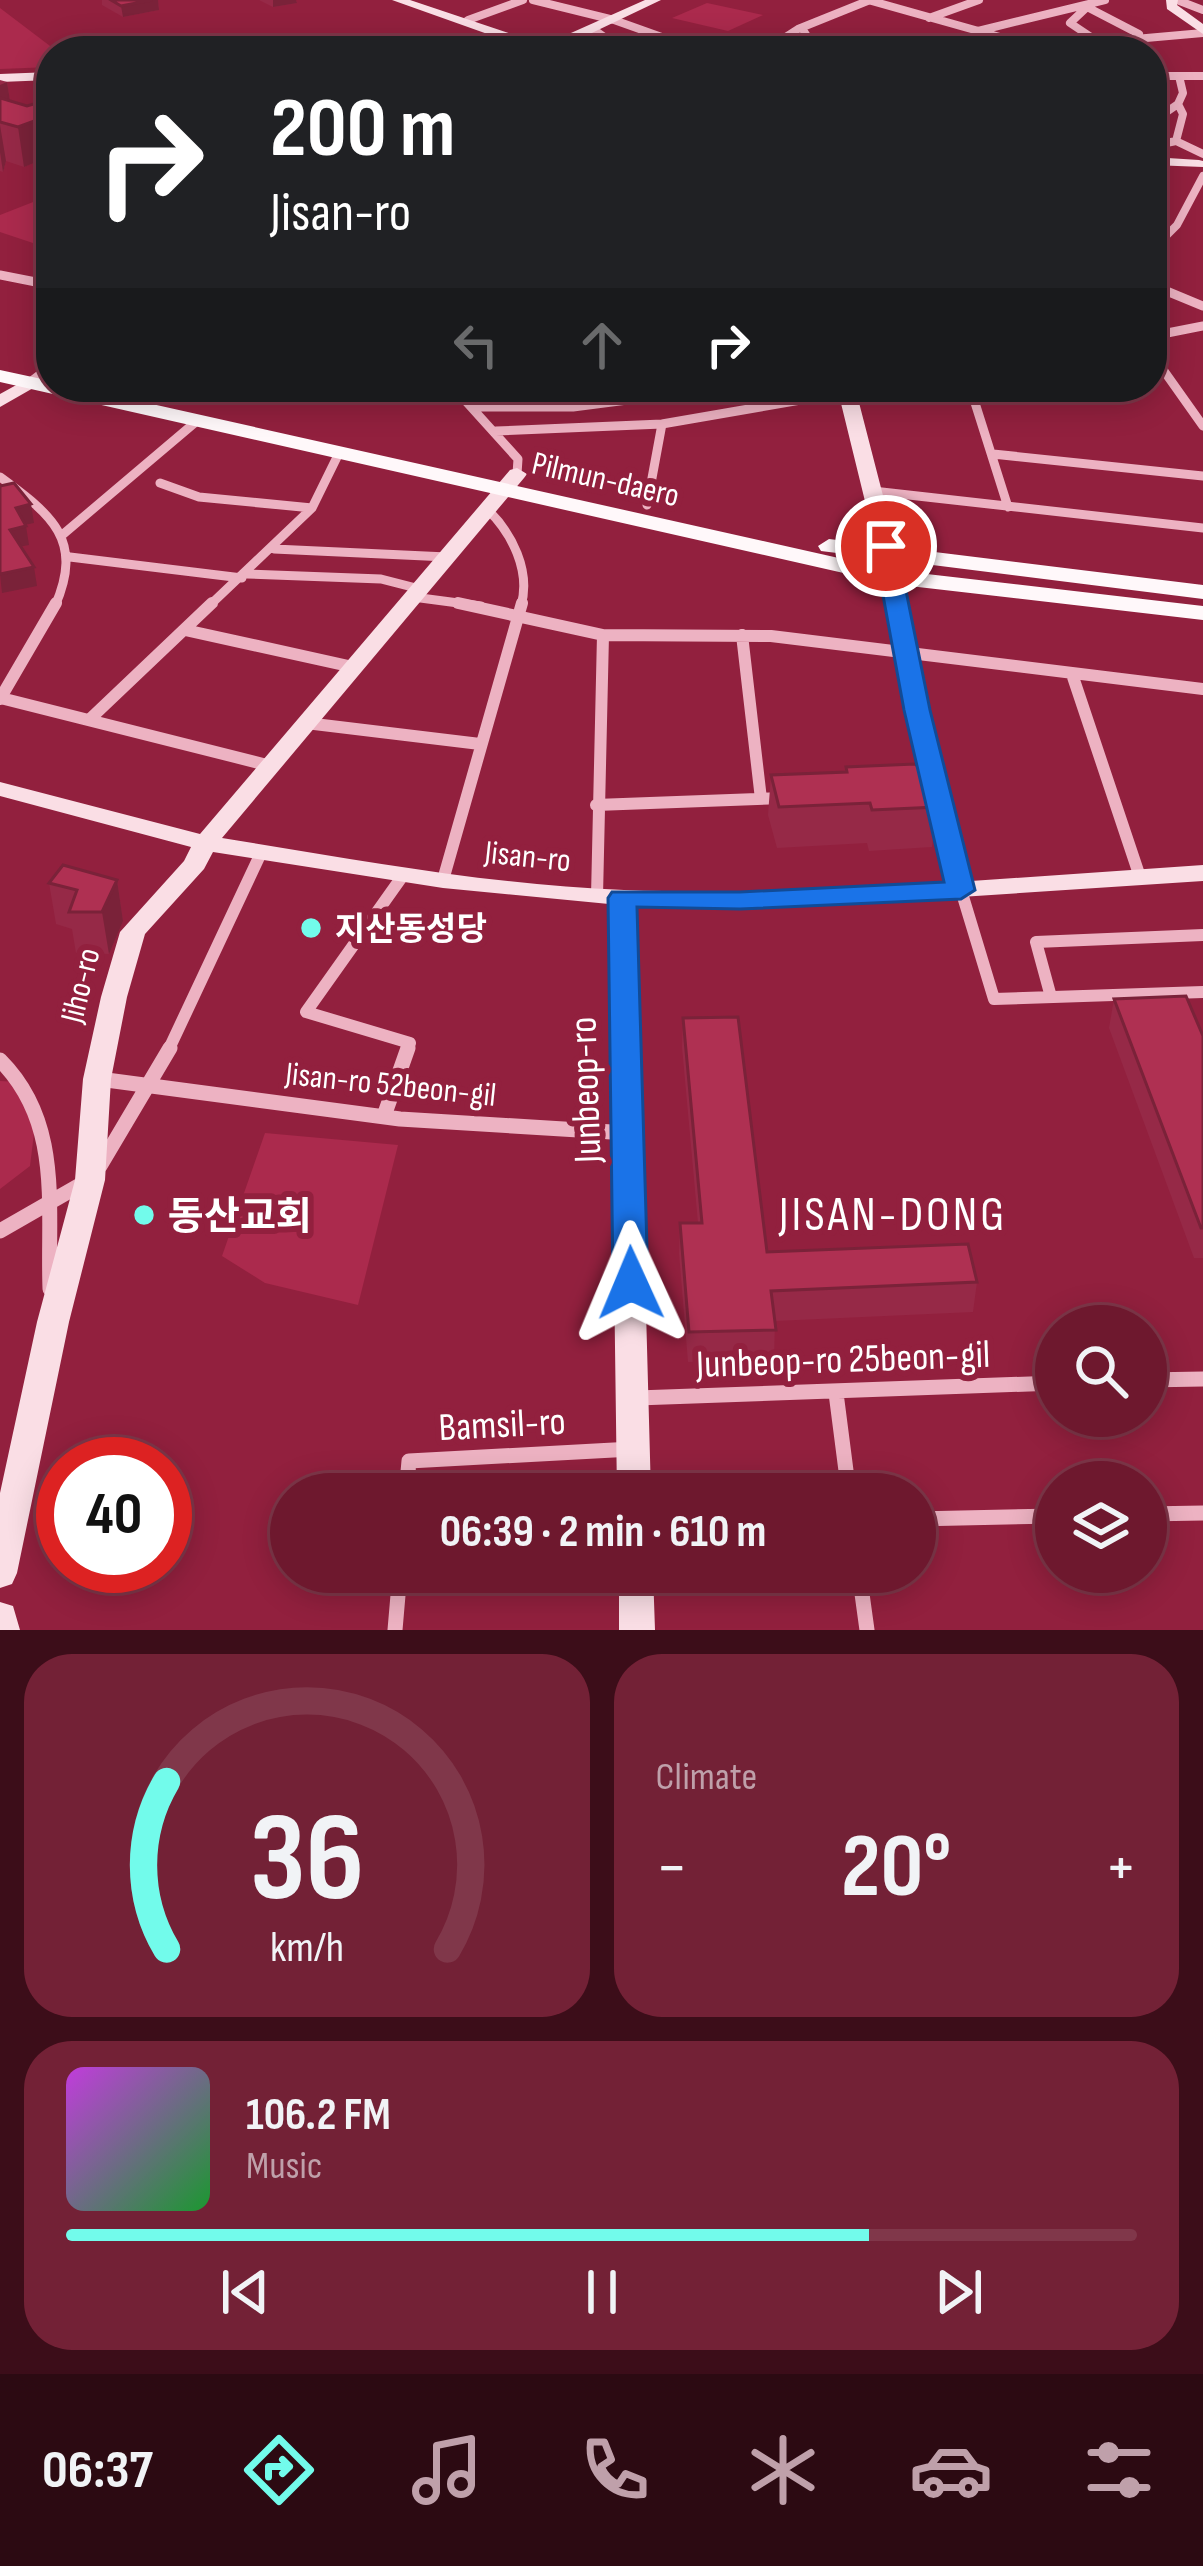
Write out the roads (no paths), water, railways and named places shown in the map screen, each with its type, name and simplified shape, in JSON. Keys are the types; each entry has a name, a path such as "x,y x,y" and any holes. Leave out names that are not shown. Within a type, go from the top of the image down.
{"main road":[{"name":"Pilmun-daero","path":"0,363 36,372"},
{"name":"Pilmun-daero","path":"0,376 36,374"},
{"name":"Pilmun-daero","path":"137,402 503,490 889,566 1203,613"},
{"name":"Pilmun-daero","path":"172,402 503,490 647,506 845,550 889,566 1203,592"}],"street":[{"path":"398,0 507,36"},
{"path":"468,20 523,0"},
{"path":"533,0 659,36"},
{"path":"577,36 655,0"},
{"path":"782,36 869,0 995,36"},
{"path":"928,18 980,0"},
{"path":"1089,36 1071,26 1087,8 1105,0"},
{"path":"1203,10 1175,0 1171,6 1203,31"},
{"path":"977,31 1066,7 1087,8 1140,35"},
{"path":"802,28 807,36"},
{"path":"593,29 603,36"},
{"path":"1131,36 1203,31"},
{"path":"1167,76 1203,76"},
{"path":"1179,76 1183,93"},
{"path":"1167,112 1203,76"},
{"path":"0,78 36,77"},
{"path":"1176,141 1183,114 1178,104"},
{"path":"1167,143 1176,141"},
{"path":"1176,141 1202,165"},
{"path":"1167,162 1202,165"},
{"path":"1167,236 1178,225 1202,165"},
{"path":"0,275 36,282"},
{"path":"1167,291 1203,306"},
{"path":"1186,299 1203,293"},
{"path":"1167,333 1203,326"},
{"path":"1167,375 1203,426"},
{"path":"0,402 36,379"},
{"path":"442,880 525,580 502,523 503,490 518,459 470,402"},
{"path":"572,402 573,406"},
{"path":"476,407 600,402"},
{"path":"496,431 662,424 782,402"},
{"path":"850,402 906,653 924,793 961,890 994,999 1203,992"},
{"path":"975,402 1008,507"},
{"path":"61,536 198,420"},
{"name":"Pilmun-daero","path":"647,506 662,424"},
{"path":"90,719 313,508 339,453"},
{"path":"993,454 1203,476"},
{"path":"0,477 61,536 70,556 64,585 0,698 271,766"},
{"path":"160,483 199,497 313,508"},
{"name":"Jiho-ro","path":"0,1573 53,1322 90,1180 97,1079 133,932 195,864 206,844 503,490"},
{"path":"873,491 1203,528"},
{"path":"274,549 447,557"},
{"path":"70,556 244,576 381,579 416,593 603,635 742,634 1203,689"},
{"path":"185,630 353,667"},
{"path":"742,634 761,799"},
{"path":"603,635 596,805 610,897"},
{"path":"1072,674 1140,877"},
{"path":"306,723 480,744"},
{"name":"Jisan-ro","path":"0,789 206,844 442,880 610,897 740,901 1203,873"},
{"path":"596,805 804,797"},
{"path":"0,1231 90,1180 137,1112 218,955 261,853"},
{"path":"384,1117 410,1043 306,1012 404,874"},
{"name":"Junbeop-ro","path":"610,897 629,1132 634,1473"},
{"path":"1051,997 1036,942 1203,935"},
{"path":"0,1060 19,1074 38,1102 44,1132 53,1322"},
{"name":"Jisan-ro 52beon-gil","path":"97,1079 384,1117 629,1132"},
{"path":"1167,1380 1203,1379"},
{"name":"Junbeop-ro 25beon-gil","path":"632,1398 1035,1384"},
{"path":"836,1393 846,1473"},
{"name":"Bamsil-ro","path":"408,1473 409,1461 633,1448"},
{"path":"1167,1514 1203,1513"},
{"path":"936,1519 1035,1516"},
{"path":"395,1630 398,1593"},
{"path":"636,1593 637,1630"},
{"path":"862,1593 867,1630"},
{"path":"0,1617 2,1630"}],"place":[{"name":"지산동성당","path":"311,928"},
{"name":"동산교회","path":"144,1215"}],"district":[{"name":"JISAN-DONG","path":"893,1213"}]}
